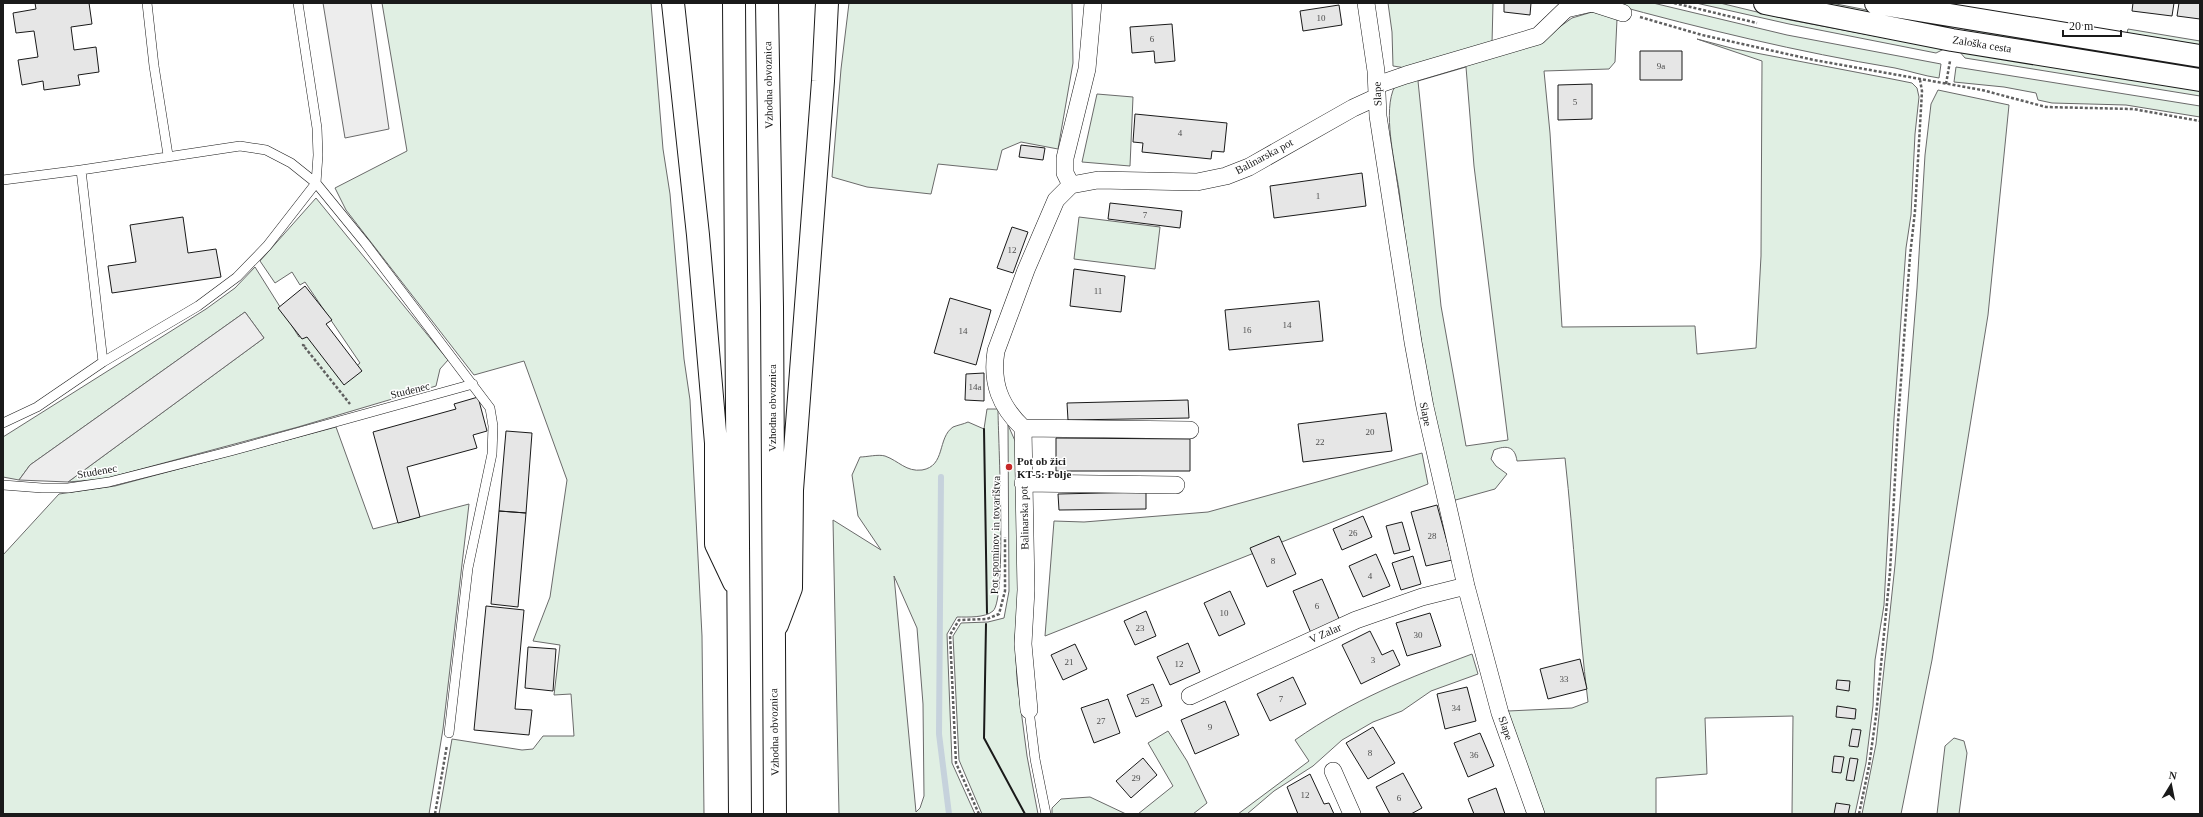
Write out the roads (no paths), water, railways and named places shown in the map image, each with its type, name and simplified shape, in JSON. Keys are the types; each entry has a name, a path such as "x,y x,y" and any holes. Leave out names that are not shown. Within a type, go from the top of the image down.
{"main road":[{"path":"672,3 698,235 716,443 716,544 737,587"},
{"path":"734,3 737,587 740,814"},
{"name":"Vzhodna obvoznica","path":"767,3 772,315 772,635 775,814"},
{"path":"772,635 791,588 792,490 823,81 827,3"},
{"name":"Zaloška cesta","path":"1765,3 1945,38 2200,80"},
{"name":"Zaloška cesta","path":"1876,3 1927,8 2200,56"}],"street":[{"path":"1093,3 1087,69 1065,158 1065,173 1071,185 1056,200 1026,270 996,351 994,375 998,393 1013,418 1023,428 1190,430"},
{"name":"Slape","path":"1366,3 1377,91 1378,116 1412,342 1444,496 1500,713 1536,814"},
{"name":"Balinarska pot","path":"1071,185 1098,180 1197,182 1226,176 1249,167 1353,108 1377,91 1406,75 1538,36 1566,8 1592,3 1623,12"},
{"name":"Balinarska pot","path":"1023,428 1026,590 1023,644 1029,710"},
{"path":"1023,483 1176,485"},
{"name":"V Zalar","path":"1190,696 1356,620 1422,597 1466,586"},
{"path":"1332,771 1352,814"}],"lane":[{"path":"147,3 154,66 168,155"},
{"path":"3,423 37,407 103,362 198,306 237,277 267,246 316,183 318,155 317,128 298,3"},
{"path":"3,180 81,170 168,155 240,146 266,150 291,163 316,183 365,243 490,408 493,426 492,454 468,568 449,733"},
{"path":"81,170 103,362"},
{"name":"Studenec","path":"3,485 68,488 109,482 231,451 473,384"},
{"path":"1029,710 1035,759 1046,814"}],"waterway":[{"path":"941,477 939,734 949,814"}],"place":[{"name":"Pot ob žici KT-5: Polje","path":"1009,467"}]}
